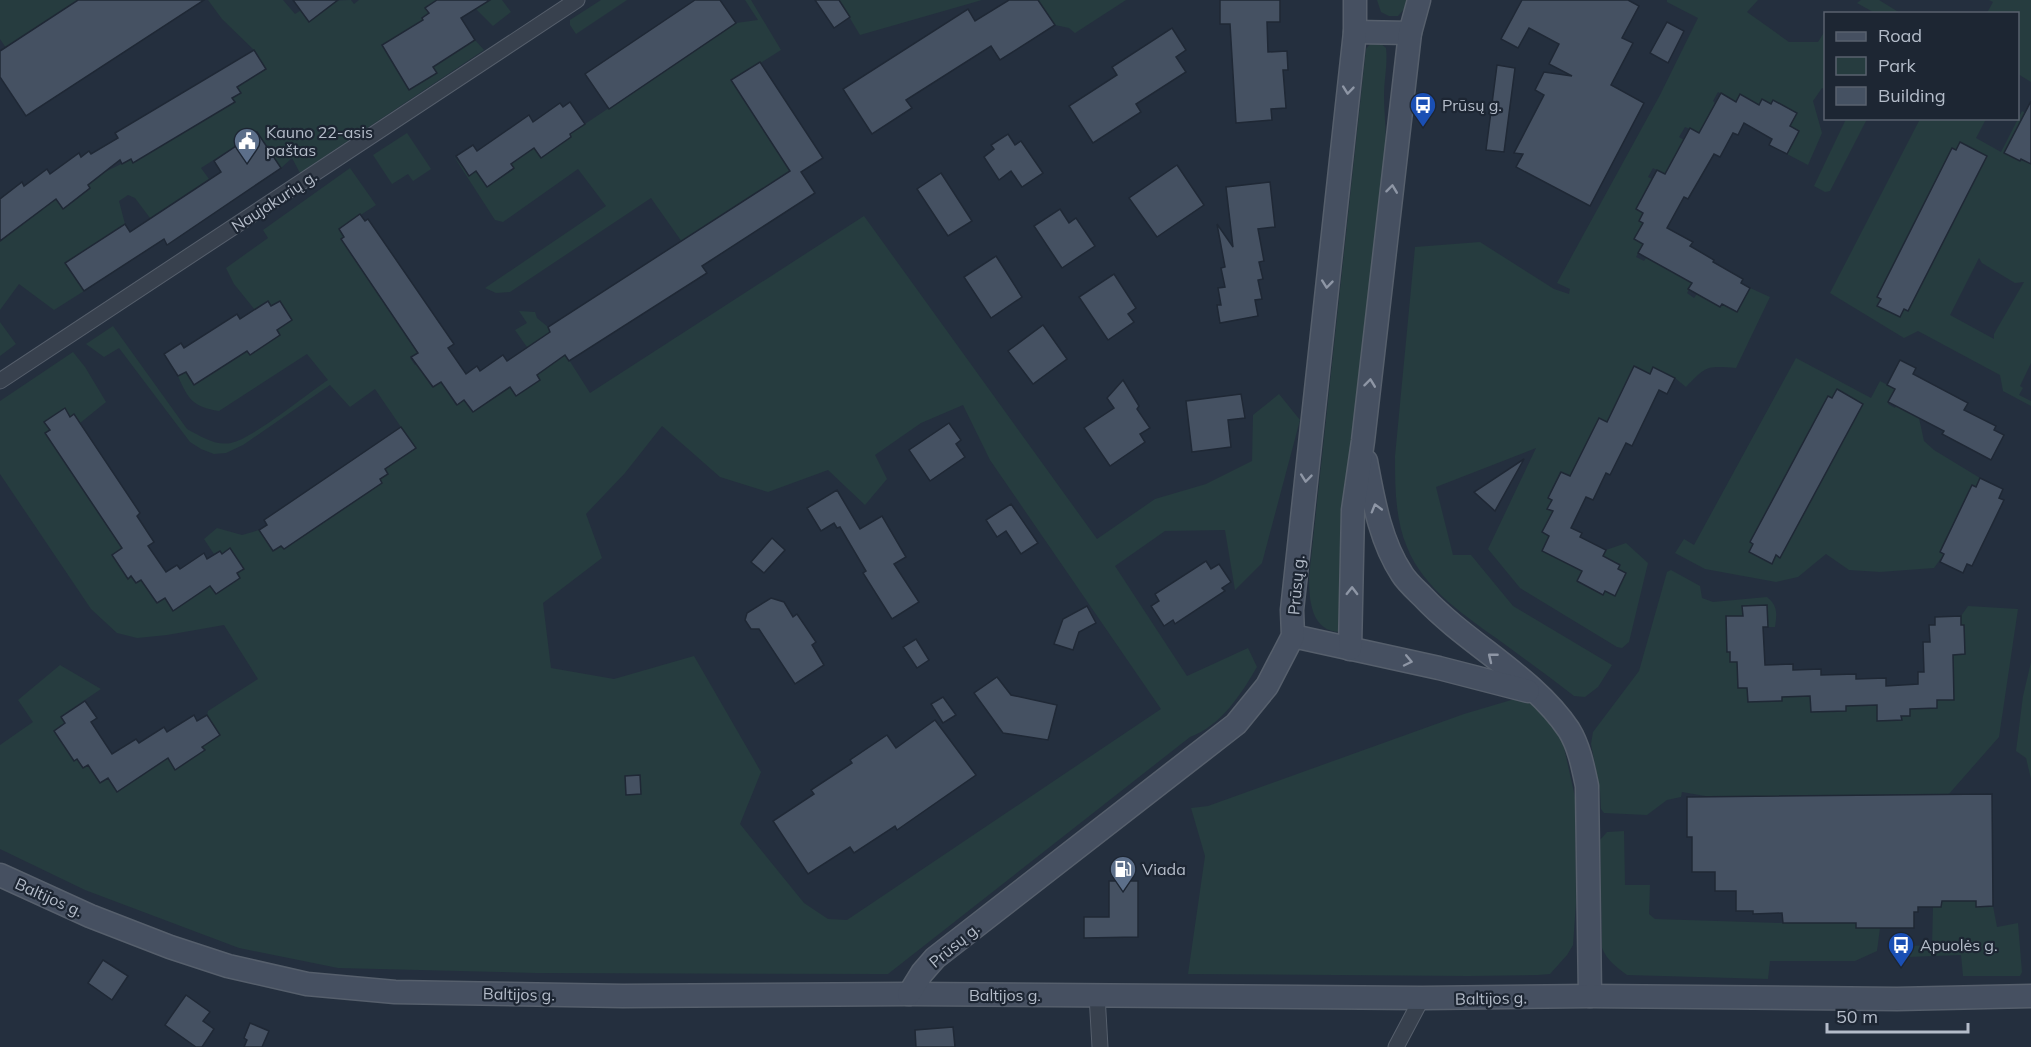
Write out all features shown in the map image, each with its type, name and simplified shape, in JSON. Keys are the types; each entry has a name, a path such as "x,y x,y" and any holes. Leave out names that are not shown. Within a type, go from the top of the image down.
{"main road":[{"name":"Prūsų g.","path":"909,994 935,958 1236,724 1267,686 1293,636 1292,610 1355,32 1354,0"},
{"path":"1350,649 1353,510 1410,33 1419,0"},
{"path":"1355,32 1410,33"},
{"path":"1363,441 1373,498 1386,543 1402,574 1440,615 1538,694 1570,731 1580,756 1587,786 1590,996"},
{"name":"Prūsų g.","path":"1293,636 1439,668 1538,694"},
{"name":"Baltijos g.","path":"0,875 90,916 170,947 228,966 307,984 395,992 623,996 909,994 1422,998 1590,996 1897,999 2031,996"}],"street":[{"name":"Naujakurių g.","path":"0,381 577,0"},
{"path":"1097,995 1101,1047"},
{"path":"1396,1047 1422,998"}],"green space":[{"path":"0,0 78,0 6,48 0,39"},
{"path":"208,0 283,0 295,14 314,5 336,1 351,0 354,4 359,0 437,0 425,7 429,13 422,18 447,57 475,40 484,50 300,173 292,158 281,168 257,132 201,168 209,179 150,218 135,198 128,195 119,201 125,224 65,263 84,291 54,310 19,284 0,310 0,230 54,196 64,209 90,189 88,185 105,172 131,159 133,163 234,101 232,98 241,93 228,72 234,63 246,82 266,69 254,50 222,19"},
{"path":"470,0 502,0 511,12 493,26"},
{"path":"601,0 627,0 576,34 570,25 570,20"},
{"path":"745,0 751,0 781,50 732,81 790,172 723,252 703,266 686,240 682,242 651,198 510,292 496,293 485,288 606,206 578,169 503,222 495,220 453,155 469,175 476,171 487,187 514,169 511,164 534,148 571,137 570,134 736,23 758,20"},
{"path":"839,0 982,0 860,35"},
{"path":"1038,0 1126,0 1075,33 1069,28 1055,25"},
{"path":"1377,0 1408,0 1406,7 1398,16 1389,16 1381,12"},
{"path":"1667,0 1758,0 1747,12 1789,42 1818,42 1824,33 1824,89 1822,88 1813,101 1822,133 1808,165 1787,154 1799,131 1790,126 1797,113 1773,100 1771,104 1762,100 1759,105 1740,94 1735,102 1718,92 1707,118 1711,121 1704,135 1685,127 1679,137 1684,140 1670,177 1653,168 1648,177 1652,179 1636,209 1643,213 1639,220 1643,223 1634,238 1643,244 1636,257 1644,261 1646,258 1668,270 1671,265 1695,278 1687,293 1694,298 1697,294 1720,307 1722,304 1737,312 1750,288 1770,297 1736,368 1708,368 1686,387 1675,378 1653,368 1650,374 1623,401 1576,479 1560,472 1548,497 1552,500 1547,509 1553,511 1542,532 1584,567 1577,582 1603,595 1605,591 1615,595 1626,573 1618,569 1620,564 1603,556 1606,550 1626,543 1648,563 1629,642 1622,648 1617,647 1520,588 1488,549 1536,448 1436,487 1453,555 1471,555 1513,606 1612,665 1598,687 1585,697 1574,696 1475,623 1435,589 1415,562 1403,536 1396,502 1395,456 1415,247 1480,242 1554,289 1569,294 1570,289 1557,283 1660,95 1698,18"},
{"path":"1861,0 1879,0 1898,12 1873,12 1857,3"},
{"path":"1989,0 2031,0 2031,82 2019,75 2019,12 1988,12 1993,2"},
{"path":"1379,42 1386,48 1384,95 1386,145 1342,632 1332,631 1318,621 1311,605 1309,577 1366,49 1371,43"},
{"path":"2022,111 2025,113 2012,157 2031,164 2031,363 2020,386 2023,388 2019,395 2031,401 2031,406 2003,391 2000,375 1918,331 1904,338 1830,293 1919,120 1985,120 1976,138 2001,152","holes":["1979,258 1982,263 2015,283 2024,282 1994,334 1994,339 1950,315"]},
{"path":"1846,120 1866,120 1830,191 1825,192 1814,186"},
{"path":"407,133 431,169 413,181 408,174 392,184 373,155"},
{"path":"350,168 376,205 339,229 344,237 341,239 407,337 426,347 410,358 415,365 432,387 441,382 456,405 464,400 473,412 495,397 506,382 516,396 543,370 515,330 527,323 519,311 535,312 537,318 548,327 590,393 864,216 1097,539 1155,499 1206,484 1252,461 1253,415 1279,394 1300,420 1262,563 1235,590 1225,530 1165,531 1115,566 1187,676 1248,648 1257,667 1230,708 1212,725 1190,737 888,974 536,973 338,968 239,948 85,890 0,849 0,745 33,722 18,700 60,665 101,689 61,716 65,723 54,731 74,761 77,759 108,778 117,792 165,754 175,770 205,750 202,747 220,735 207,715 208,711 258,679 224,625 137,638 117,633 91,609 0,474 0,401 73,352 106,402 80,423 74,414 70,417 65,409 44,422 50,430 46,434 111,532 126,545 112,555 128,578 131,576 136,583 141,580 157,603 165,598 173,610 207,581 216,594 240,578 237,573 243,569 230,549 222,554 220,551 214,554 204,539 217,528 242,535 259,530 273,551 281,546 284,549 382,483 380,479 388,474 374,453 401,427 375,389 350,407 330,385 243,445 226,453 214,454 190,442 119,348 104,357 86,344 113,326 187,429 213,442 231,443 265,425 328,380 307,354 219,411 203,407 192,401 178,376 186,372 194,384 292,320 280,301 271,306 268,302 255,310 234,284 226,268 268,238 263,230","holes":["963,405 990,460 1161,709 847,920 828,919 804,903 740,824 761,772 694,656 614,679 551,668 543,603 602,558 586,514 625,473 662,426 720,477 768,492 828,470 865,505 887,479 875,455 921,423"]},
{"path":"0,322 16,344 0,356"},
{"path":"1796,358 1871,398 1880,381 1895,389 1888,404 1919,418 1924,441 1934,450 1980,478 1976,487 1972,485 1940,551 1944,554 1934,568 1880,572 1849,570 1826,554 1798,577 1776,582 1705,569 1675,553 1684,539 1694,545"},
{"path":"1671,570 1700,586 1702,598 1713,602 1767,597 1775,607 1775,627 1768,627 1767,605 1743,606 1743,616 1726,617 1727,652 1730,652 1730,662 1737,662 1738,688 1747,688 1748,702 1782,701 1782,697 1810,696 1846,706 1877,705 1877,721 1901,720 1901,716 1910,716 1910,709 1937,708 1937,700 1954,700 1953,671 1948,655 1964,625 1961,625 1961,616 1968,606 2018,609 1999,737 1948,795 1711,797 1682,792 1681,797 1667,800 1647,815 1604,813 1601,809 1591,744 1593,732 1639,671 1667,572"},
{"path":"2031,662 2031,779 2026,758 2016,751 2023,696"},
{"path":"1518,698 1529,702 1544,713 1563,743 1575,797 1576,903 1573,945 1550,974 1468,976 1188,974 1205,856 1191,808 1208,806 1464,714"},
{"path":"1624,831 1625,885 1650,885 1649,914 1655,919 1840,923 1856,913 1856,928 1880,928 1877,951 1855,961 1770,961 1768,979 1627,975 1612,963 1602,948 1600,840 1607,832"},
{"path":"1942,901 1976,901 1977,907 1993,906 1997,927 2018,923 2022,972 2020,976 1963,976 1961,955 1908,957 1909,946 1932,945 1933,907 1941,907"}],"building":[{"path":"78,0 204,0 26,116 0,77 0,51"},
{"path":"293,0 338,0 309,22"},
{"path":"437,0 490,0 461,18 475,40 433,67 437,73 409,90 382,45 423,20 422,18 429,13 425,8"},
{"path":"695,0 720,0 736,23 609,109 585,74"},
{"path":"815,0 839,0 850,17 834,28"},
{"path":"1009,0 1038,0 1055,25 1000,60 991,46 906,100 912,108 872,134 843,89 968,9 975,21"},
{"path":"1220,0 1280,0 1280,22 1267,22 1268,52 1287,51 1288,70 1283,70 1286,108 1271,109 1272,120 1236,123 1230,24 1220,24"},
{"path":"1522,0 1628,0 1639,6 1622,38 1633,43 1611,85 1644,103 1590,206 1516,167 1523,154 1514,153 1544,95 1535,90 1544,72 1572,76 1549,64 1559,44 1529,28 1518,48 1501,39"},
{"path":"1667,22 1684,31 1668,63 1650,53"},
{"path":"1172,28 1186,50 1176,57 1186,72 1136,104 1141,112 1093,143 1069,106 1117,75 1112,67"},
{"path":"254,50 266,69 237,87 241,93 232,98 235,102 133,163 131,159 122,164 120,160 88,185 90,188 63,209 56,199 0,241 0,199 22,182 24,186 47,169 50,174 79,153 81,157 89,151 91,154 118,138 115,133"},
{"path":"760,62 823,158 801,172 815,193 702,266 707,273 569,361 565,355 537,375 540,380 516,396 510,387 473,412 464,400 457,405 441,382 433,387 411,357 418,353 341,239 344,237 339,229 360,214 365,221 368,219 454,344 448,348 466,374 477,366 480,371 503,355 507,361 550,332 548,327 790,171 731,80"},
{"path":"1497,65 1515,68 1504,152 1486,150"},
{"path":"1721,93 1736,102 1740,94 1759,105 1762,99 1771,104 1773,100 1797,113 1790,126 1799,131 1787,154 1769,145 1772,139 1744,123 1738,135 1733,133 1720,157 1714,154 1688,199 1684,197 1667,228 1693,242 1690,246 1743,279 1741,283 1750,288 1737,312 1722,304 1720,307 1688,289 1692,283 1638,253 1643,244 1634,239 1643,223 1639,221 1643,213 1636,209 1657,170 1665,174 1690,128 1699,133"},
{"path":"2031,101 2031,164 2004,153"},
{"path":"570,102 585,124 541,158 534,148 511,164 514,168 487,187 476,171 469,176 456,156 473,145 477,151 529,115 533,122 560,103 563,107"},
{"path":"257,132 281,168 167,245 164,239 84,291 65,263 125,224 130,232 221,172 214,161"},
{"path":"1008,134 1015,145 1021,141 1043,173 1022,187 1011,171 999,180 984,157 994,149 991,145"},
{"path":"1960,142 1987,156 1908,311 1904,309 1900,317 1877,306 1881,299 1877,297 1952,148 1956,150"},
{"path":"1177,165 1204,205 1157,237 1129,198"},
{"path":"941,173 972,221 948,236 917,189"},
{"path":"1270,182 1275,227 1258,229 1264,261 1259,262 1263,279 1258,280 1262,299 1255,300 1258,316 1220,323 1217,305 1221,305 1218,288 1225,287 1221,268 1225,267 1217,224 1233,247 1226,187"},
{"path":"1060,209 1069,223 1076,218 1095,246 1062,268 1034,226"},
{"path":"996,256 1022,297 991,318 964,277"},
{"path":"1114,274 1136,308 1128,314 1134,322 1108,340 1079,297"},
{"path":"268,301 271,306 280,301 292,320 277,330 280,335 250,355 247,351 194,385 186,372 178,376 164,354 181,343 184,348 237,314 240,319"},
{"path":"1043,325 1067,359 1033,384 1008,351"},
{"path":"1900,360 1916,368 1913,374 1968,403 1964,410 1996,426 1994,430 2004,435 1991,460 1942,434 1944,431 1888,402 1895,389 1887,385"},
{"path":"1634,366 1650,374 1653,367 1675,378 1667,394 1659,390 1632,446 1626,443 1610,475 1606,473 1593,500 1586,497 1571,528 1582,533 1580,537 1606,550 1603,556 1620,565 1618,569 1626,573 1615,596 1605,591 1603,595 1577,581 1582,571 1542,551 1549,536 1542,532 1553,511 1547,509 1552,500 1548,498 1561,472 1570,476 1599,418 1607,422"},
{"path":"1123,380 1139,406 1137,409 1150,428 1140,434 1145,442 1110,466 1084,428 1114,408 1107,398"},
{"path":"1837,389 1863,404 1780,558 1776,555 1772,564 1749,552 1753,544 1750,542 1828,396 1832,398"},
{"path":"1241,394 1245,418 1228,420 1231,447 1192,452 1186,401"},
{"path":"65,408 70,417 74,414 140,513 137,516 154,542 148,546 166,572 177,565 180,569 204,553 207,559 220,551 222,554 230,548 244,569 237,573 240,578 216,594 210,586 173,611 165,598 157,603 141,580 136,583 131,576 128,579 112,555 122,548 45,433 50,430 44,422"},
{"path":"949,423 961,440 956,444 965,457 930,481 909,450"},
{"path":"401,427 416,448 385,469 388,474 380,479 382,483 284,549 281,546 273,551 259,530 267,525 264,520"},
{"path":"1524,459 1495,511 1474,492"},
{"path":"1980,478 2003,489 1999,498 2004,500 1972,566 1967,564 1963,573 1940,562 1944,554 1940,552 1972,485 1976,487"},
{"path":"837,490 860,529 882,516 906,557 894,564 919,602 892,619 863,573 866,571 840,527 837,528 834,523 821,531 807,508"},
{"path":"1011,504 1038,543 1021,554 1006,531 997,537 986,520"},
{"path":"772,538 785,550 764,573 751,562"},
{"path":"1206,561 1211,569 1219,564 1231,582 1222,588 1225,591 1175,624 1173,620 1164,626 1151,606 1159,601 1155,594"},
{"path":"771,598 784,602 793,617 797,614 816,642 812,645 824,665 795,684 759,629 751,629 745,620 747,613"},
{"path":"1767,605 1768,627 1763,627 1765,665 1793,664 1793,670 1821,669 1821,675 1856,674 1856,679 1886,678 1886,686 1918,684 1918,672 1924,672 1923,642 1930,642 1929,625 1935,625 1935,617 1961,616 1961,625 1964,625 1965,654 1953,655 1954,700 1937,700 1937,708 1910,709 1910,716 1901,716 1902,720 1877,721 1877,705 1846,706 1846,711 1811,712 1810,696 1782,697 1782,701 1748,702 1747,688 1738,688 1737,662 1730,662 1730,652 1727,652 1726,616 1743,616 1742,606"},
{"path":"1087,606 1096,623 1079,632 1073,650 1054,644 1063,619"},
{"path":"916,639 929,660 917,668 903,647"},
{"path":"997,677 1011,695 1057,705 1048,740 1003,733 974,693"},
{"path":"943,697 956,715 943,723 931,704"},
{"path":"85,701 97,718 91,722 112,754 136,739 139,743 164,727 167,732 194,715 197,721 207,715 220,735 202,747 205,750 175,770 168,758 117,792 108,778 100,783 88,765 83,768 77,759 74,761 54,731 65,723 61,717"},
{"path":"935,720 976,775 897,830 895,826 854,853 850,847 808,874 773,821 814,794 811,790 852,763 850,760 887,735 896,748"},
{"path":"640,775 641,794 626,795 625,776"},
{"path":"1992,794 1993,906 1976,907 1976,901 1942,901 1941,907 1918,907 1918,912 1914,912 1914,928 1856,928 1856,923 1783,923 1782,913 1753,914 1753,911 1736,911 1736,891 1715,891 1715,872 1692,872 1692,837 1687,837 1687,797"},
{"path":"1109,881 1138,881 1138,937 1084,938 1084,917 1109,917"},
{"path":"103,960 128,976 112,1000 88,983"},
{"path":"186,995 210,1012 203,1021 214,1029 202,1047 196,1047 165,1025"},
{"path":"250,1023 269,1031 262,1047 244,1047 247,1040 244,1038"},
{"path":"953,1027 955,1047 916,1047 915,1030"}],"place":[{"name":"Prūsų g.","path":"1423,128"},
{"name":"Kauno 22-asis paštas","path":"247,164"},
{"name":"Viada","path":"1123,892"},
{"name":"Apuolės g.","path":"1901,968"}]}
